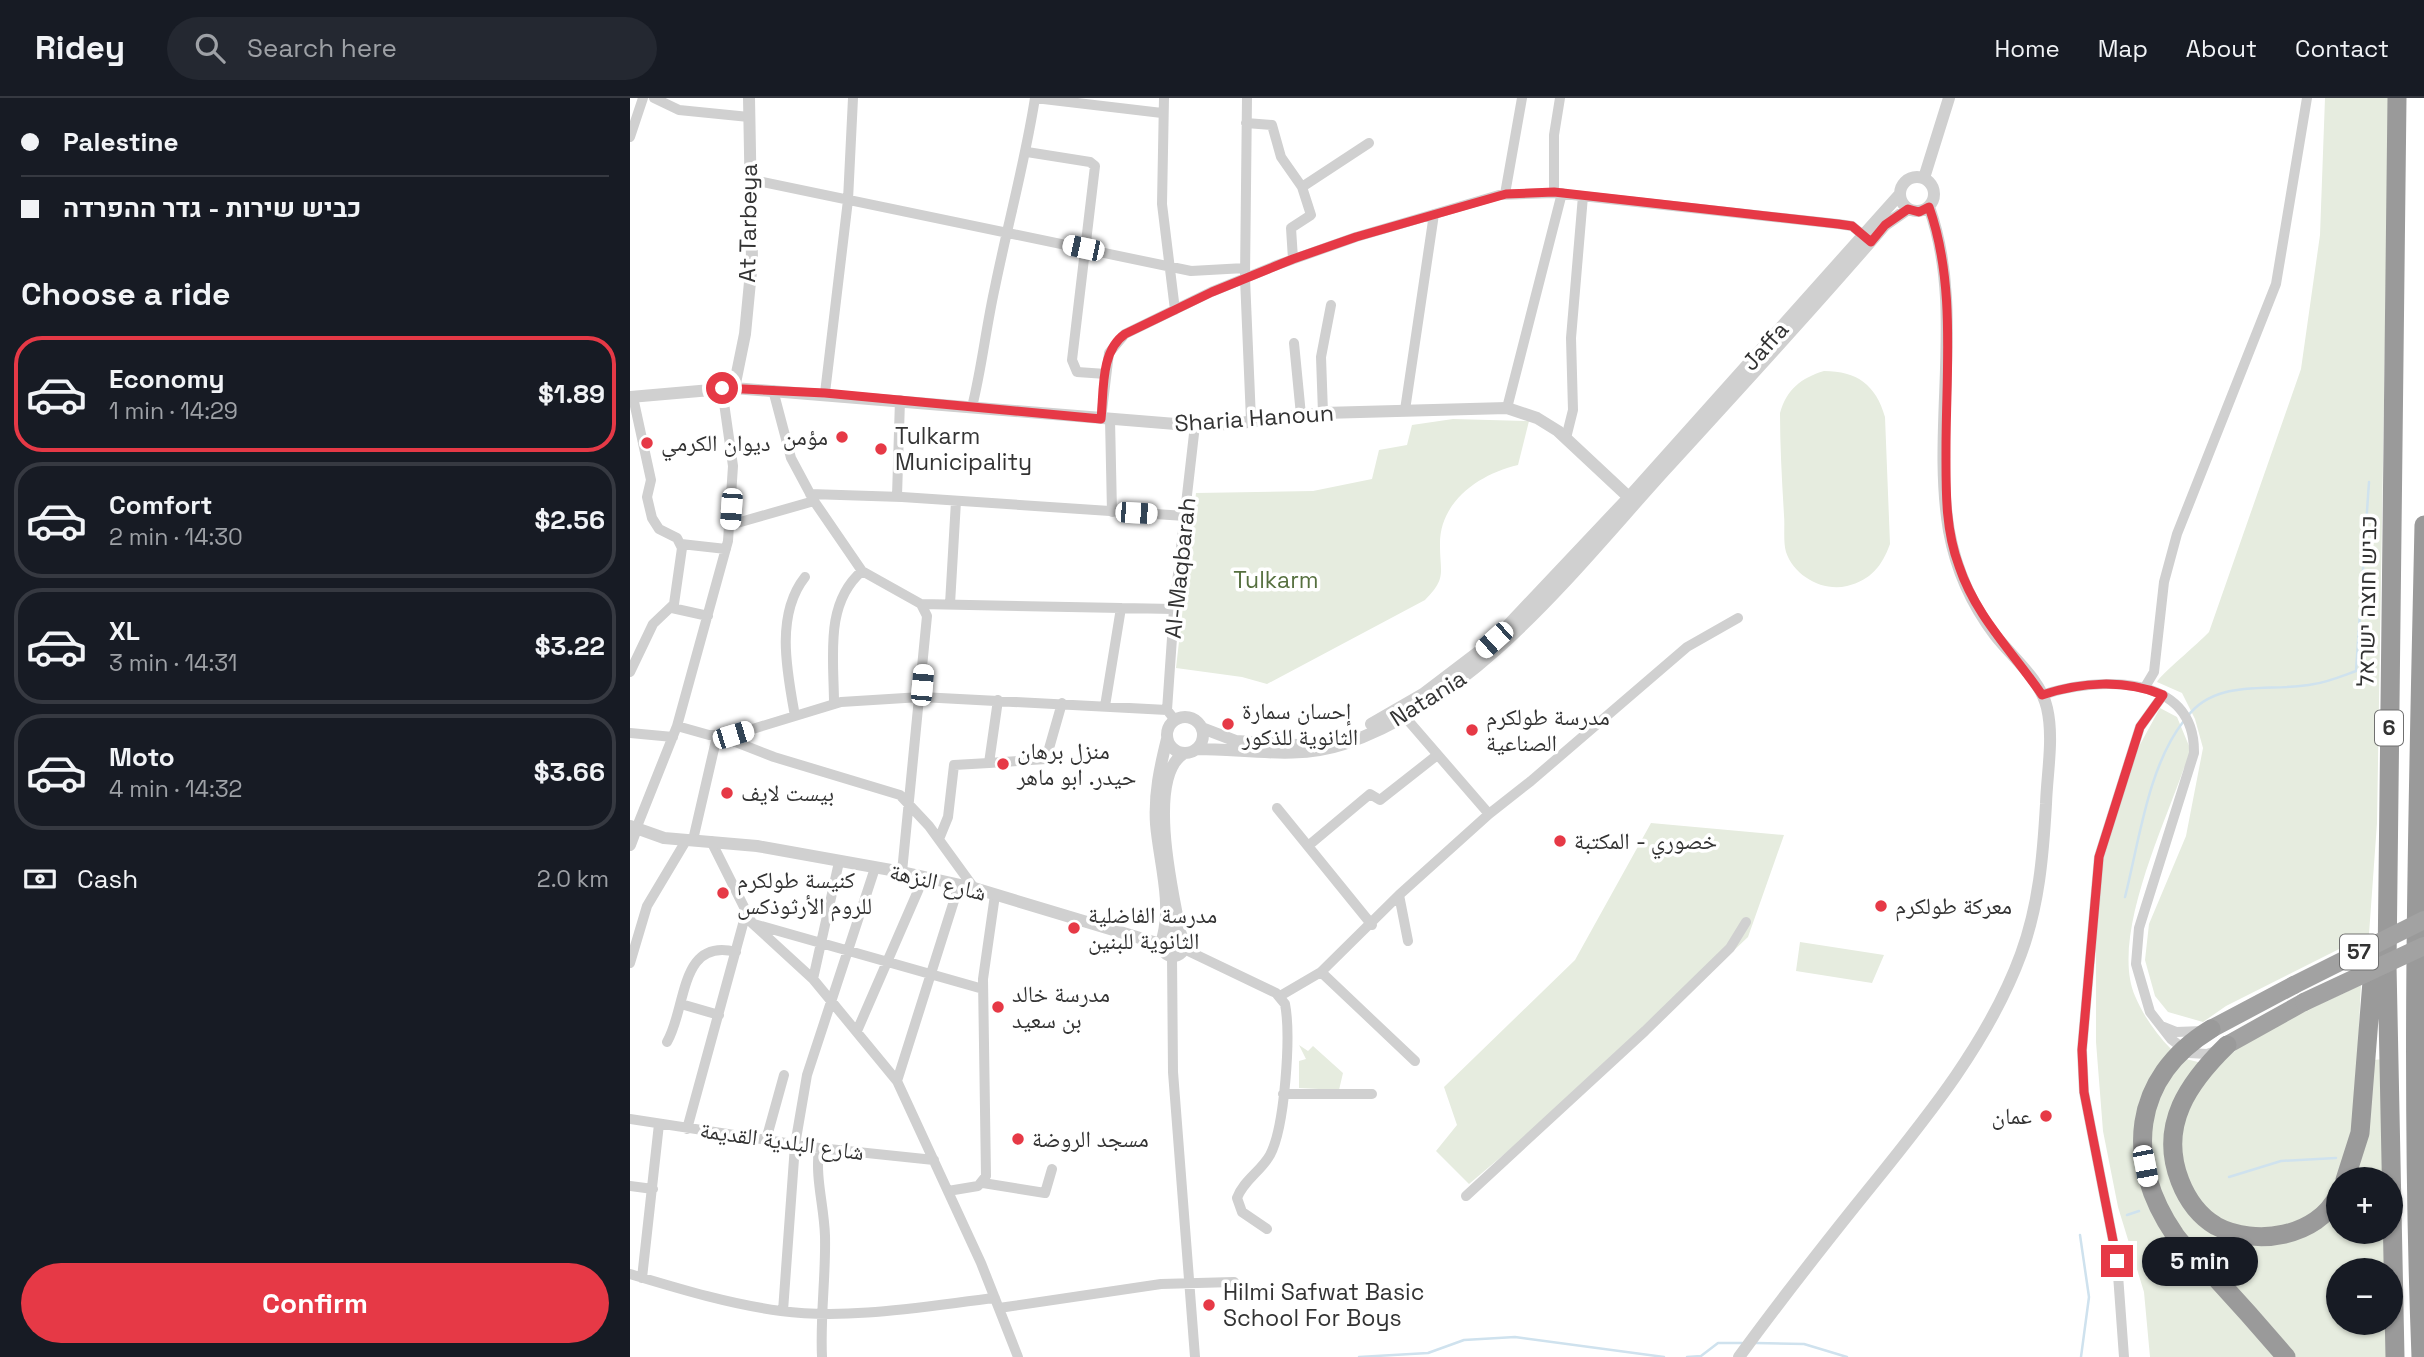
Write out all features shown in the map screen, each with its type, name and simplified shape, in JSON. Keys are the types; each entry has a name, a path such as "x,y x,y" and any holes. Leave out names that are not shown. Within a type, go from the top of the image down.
{"highway":[{"name":"כביש חוצה ישראל","path":"2395,1357 2387,965 2397,98"},
{"name":"6","path":"2421,1357 2415,1201 2418,788 2424,525"},
{"path":"2349,1167 2360,1133 2368,1006 2388,830"},
{"name":"57","path":"2211,1029 2424,920"},
{"name":"57","path":"2228,1045 2304,1002 2424,946"},
{"path":"2211,1029 2182,1050 2155,1084 2147,1104 2143,1152 2148,1181 2159,1209 2177,1237 2286,1357"},
{"path":"2228,1045 2193,1082 2175,1119 2172,1146 2176,1170 2185,1193 2197,1210 2215,1225 2235,1233 2276,1235 2301,1230 2326,1214"}],"street":[{"path":"630,137 643,98"},
{"path":"654,98 679,110 749,117"},
{"name":"At Tarbeya","path":"728,388 745,334 752,261 748,179 749,98"},
{"path":"825,393 848,200 853,98"},
{"path":"972,407 985,354 995,288 1027,152 1035,98 1163,113"},
{"path":"1164,98 1162,204 1175,310"},
{"path":"1247,98 1245,273 1251,420"},
{"path":"1506,194 1521,98"},
{"path":"1507,408 1558,193 1554,135 1560,98"},
{"path":"1924,178 1949,98"},
{"path":"2145,687 2154,672 2164,582 2177,534 2276,284 2307,98"},
{"path":"1246,123 1272,125 1281,157 1302,187 1311,215 1291,228 1293,259"},
{"path":"1302,187 1369,143"},
{"path":"1027,152 1094,164 1072,366 1079,373 1106,374"},
{"path":"1924,178 1908,180 1900,194 1908,209 1919,212 1929,207"},
{"path":"1739,1357 1940,1098 2008,988 2026,937 2041,876 2048,718 2042,695 1985,621 1963,579 1952,541 1946,493 1941,240 1929,207 1934,191 1924,178"},
{"path":"748,179 1170,266 1197,271 1245,273"},
{"path":"1112,512 1106,419 1109,353 1119,338 1245,273 1506,194 1558,193 1838,224 1852,226 1867,238"},
{"name":"Jaffa","path":"1632,500 1867,238 1900,194"},
{"path":"1566,438 1573,410 1571,338 1583,196"},
{"name":"Jaffa","path":"1867,238 1908,209"},
{"path":"1405,410 1434,214"},
{"path":"1323,412 1321,357 1331,305"},
{"path":"1294,342 1301,415"},
{"path":"630,845 633,827 675,732 726,548 733,466 728,388"},
{"name":"Sharia Hanoun","path":"631,397 728,388 773,390 1195,425 1323,412 1507,408 1537,418 1566,438 1632,500"},
{"path":"773,390 790,458 812,497 862,571 921,604 1174,609"},
{"path":"631,397 651,480 647,497 652,518 659,529 677,538 681,544 677,588 672,608 653,624 631,666"},
{"path":"897,496 900,400"},
{"name":"Al-Maqbarah","path":"1171,715 1174,609 1195,425"},
{"path":"730,525 812,497 897,496 1185,516"},
{"name":"Natania","path":"1198,749 1272,753 1314,751 1366,736 1494,640 1632,500"},
{"path":"950,604 956,501"},
{"path":"681,544 726,548"},
{"path":"834,704 836,608 846,586 862,571"},
{"path":"795,716 788,674 788,613 796,587 805,577"},
{"path":"902,872 928,627 921,604"},
{"path":"672,608 708,616"},
{"path":"1105,706 1121,608"},
{"path":"1280,996 1321,972 1372,925 1399,895 1489,814 1531,782 1687,647 1738,618"},
{"path":"2042,695 2082,686 2116,684 2145,687 2163,695 2182,711 2194,737 2189,772 2139,928 2136,946 2140,986 2158,1025 2182,1050 2207,1054 2228,1045"},
{"path":"2124,1357 2117,1261 2084,1092 2082,1050 2099,857 2140,727 2163,695"},
{"path":"630,733 733,735 834,704 921,696 1105,706 1190,717 1202,728 1204,736 1198,749 1183,754 1170,768 1164,806 1167,849 1181,935 1185,942 1178,953 1173,1072 1195,1357"},
{"path":"989,763 998,700"},
{"path":"939,839 948,817 954,765 1046,759 1062,703"},
{"path":"1400,712 1436,757 1489,814"},
{"name":"Natania","path":"1202,728 1236,741 1307,744 1348,735 1400,712"},
{"path":"1171,715 1156,807 1167,914 1162,940 1165,954 1178,953 1280,996 1287,1012 1283,1094 1271,1153 1237,1198 1243,1213 1267,1229"},
{"path":"719,736 774,757 900,795 939,839 974,888"},
{"path":"630,963 647,906 690,839 719,736"},
{"path":"1167,739 1173,749 1183,754"},
{"path":"1308,846 1370,794 1380,800 1436,757"},
{"path":"1277,808 1372,925"},
{"name":"شارع النزهة","path":"633,827 664,838 757,846 902,872 974,888 1162,940"},
{"path":"711,841 749,918 813,979 897,1080 997,1303 1018,1357"},
{"path":"813,979 839,862"},
{"path":"783,1311 795,1145 807,1075 833,1003 875,868"},
{"path":"857,1031 924,877"},
{"path":"897,1080 959,885"},
{"path":"983,1183 986,1176 983,989 995,894"},
{"path":"1399,895 1408,941"},
{"path":"749,918 888,963 983,989"},
{"path":"687,1129 736,953 749,918"},
{"path":"1466,1196 1645,1031 1730,948 1746,922"},
{"path":"1162,940 1174,932 1181,935"},
{"path":"774,943 796,933"},
{"path":"667,1042 692,967 700,956 716,948 736,953"},
{"path":"1321,972 1415,1061"},
{"path":"681,1004 719,1014"},
{"path":"2158,1025 2176,1032 2211,1029"},
{"path":"766,1140 784,1074"},
{"path":"1283,1094 1372,1094"},
{"name":"شارع البلدية القديمة","path":"630,1119 819,1149 934,1160"},
{"path":"642,1278 659,1124"},
{"path":"819,1149 816,1174 825,1233 820,1312 821,1357"},
{"path":"948,1192 983,1183 1045,1193 1052,1169"},
{"path":"630,1186 653,1189"},
{"path":"630,1274 707,1297 783,1311 820,1312 997,1303 1161,1284 1234,1282"}],"green space":[{"path":"2325,98 2389,98 2377,823 2369,934 2226,1006 2203,1022 2168,1012 2155,996 2145,960 2149,924 2186,836 2203,748 2195,719 2182,693 2157,682 2209,632 2301,369 2320,235"},
{"path":"1824,371 1846,374 1864,382 1876,396 1885,417 1890,544 1883,559 1869,576 1838,587 1819,584 1802,575 1790,561 1785,544 1780,413 1787,397 1796,386 1808,377"},
{"name":"Tulkarm","path":"1453,419 1529,421 1518,465 1489,475 1476,483 1454,503 1446,516 1441,530 1441,575 1437,586 1425,600 1267,684 1242,677 1176,668 1196,493 1313,491 1372,479 1379,450 1407,445 1412,425"},
{"path":"2160,708 2177,717 2194,758 2184,768 2153,850 2134,914 2129,944 2129,972 2135,996 2150,1024 2171,1049 2146,1086 2139,1102 2135,1140 2152,1201 2285,1357 2150,1357 2144,1292 2118,1207 2103,1131 2096,1042 2096,883 2137,750"},
{"path":"1651,823 1784,835 1748,937 1647,1033 1469,1184 1436,1151 1457,1125 1444,1087 1575,960"},
{"path":"1800,942 1884,955 1872,983 1796,971"},
{"path":"2361,985 2356,1093 2342,1167 2326,1167 2326,1201 2310,1215 2281,1227 2248,1229 2233,1226 2219,1220 2204,1208 2193,1193 2182,1156 2184,1117 2199,1084 2215,1067 2254,1038"},
{"path":"1299,1045 1308,1051 1313,1046 1343,1073 1339,1090 1299,1088 1299,1061 1306,1059"},
{"path":"2182,1058 2202,1063 2169,1172 2233,1240 2326,1212 2326,1244 2387,1244 2388,1258 2326,1258 2326,1335 2389,1335 2389,1357 2294,1357 2182,1233 2164,1206 2149,1151 2153,1105"},
{"path":"2383,1059 2386,1167 2355,1167 2374,1060"}],"waterway":[{"path":"2187,717 2199,704 2229,691 2314,684 2356,671 2369,482"},
{"path":"2125,897 2153,783 2171,740 2183,722"},
{"path":"2229,1177 2281,1161 2336,1158"},
{"path":"2127,1215 2139,1211"},
{"path":"2080,1235 2089,1297 2081,1357"},
{"path":"1359,1357 1428,1353 1464,1340 1515,1337 1664,1357"},
{"path":"1687,1357 1701,1356 1718,1343 1742,1343"},
{"path":"1756,1343 1804,1344 1847,1357"}],"place":[{"name":"مؤمن","path":"842,437"},
{"name":"ديوان الكرمي","path":"647,443"},
{"name":"Tulkarm Municipality","path":"881,449"},
{"name":"إحسان سمارة الثانوية للذكور","path":"1228,724"},
{"name":"مدرسة طولكرم الصناعية","path":"1472,730"},
{"name":"منزل برهان حيدر. ابو ماهر","path":"1003,764"},
{"name":"بيست لايف","path":"727,793"},
{"name":"خصوري - المكتبة","path":"1560,841"},
{"name":"كنيسة طولكرم للروم الأرثوذكس","path":"723,893"},
{"name":"معركة طولكرم","path":"1881,906"},
{"name":"مدرسة الفاضلية الثانوية للبنين","path":"1074,928"},
{"name":"مدرسة خالد بن سعيد","path":"998,1007"},
{"name":"عمان","path":"2046,1116"},
{"name":"مسجد الروضة","path":"1018,1139"},
{"name":"Hilmi Safwat Basic School For Boys","path":"1209,1305"}],"route":[{"path":"722,388 825,393 1101,419 1109,353 1115,342 1125,334 1212,292 1277,265 1356,237 1499,195 1554,192 1838,224 1852,226 1871,242 1885,225 1908,209 1919,212 1929,207 1941,240 1944,281 1947,518 1958,564 1969,593 1985,621 2042,695 2068,688 2116,684 2145,687 2163,695 2140,727 2099,857 2082,1050 2084,1092 2117,1261"}]}
